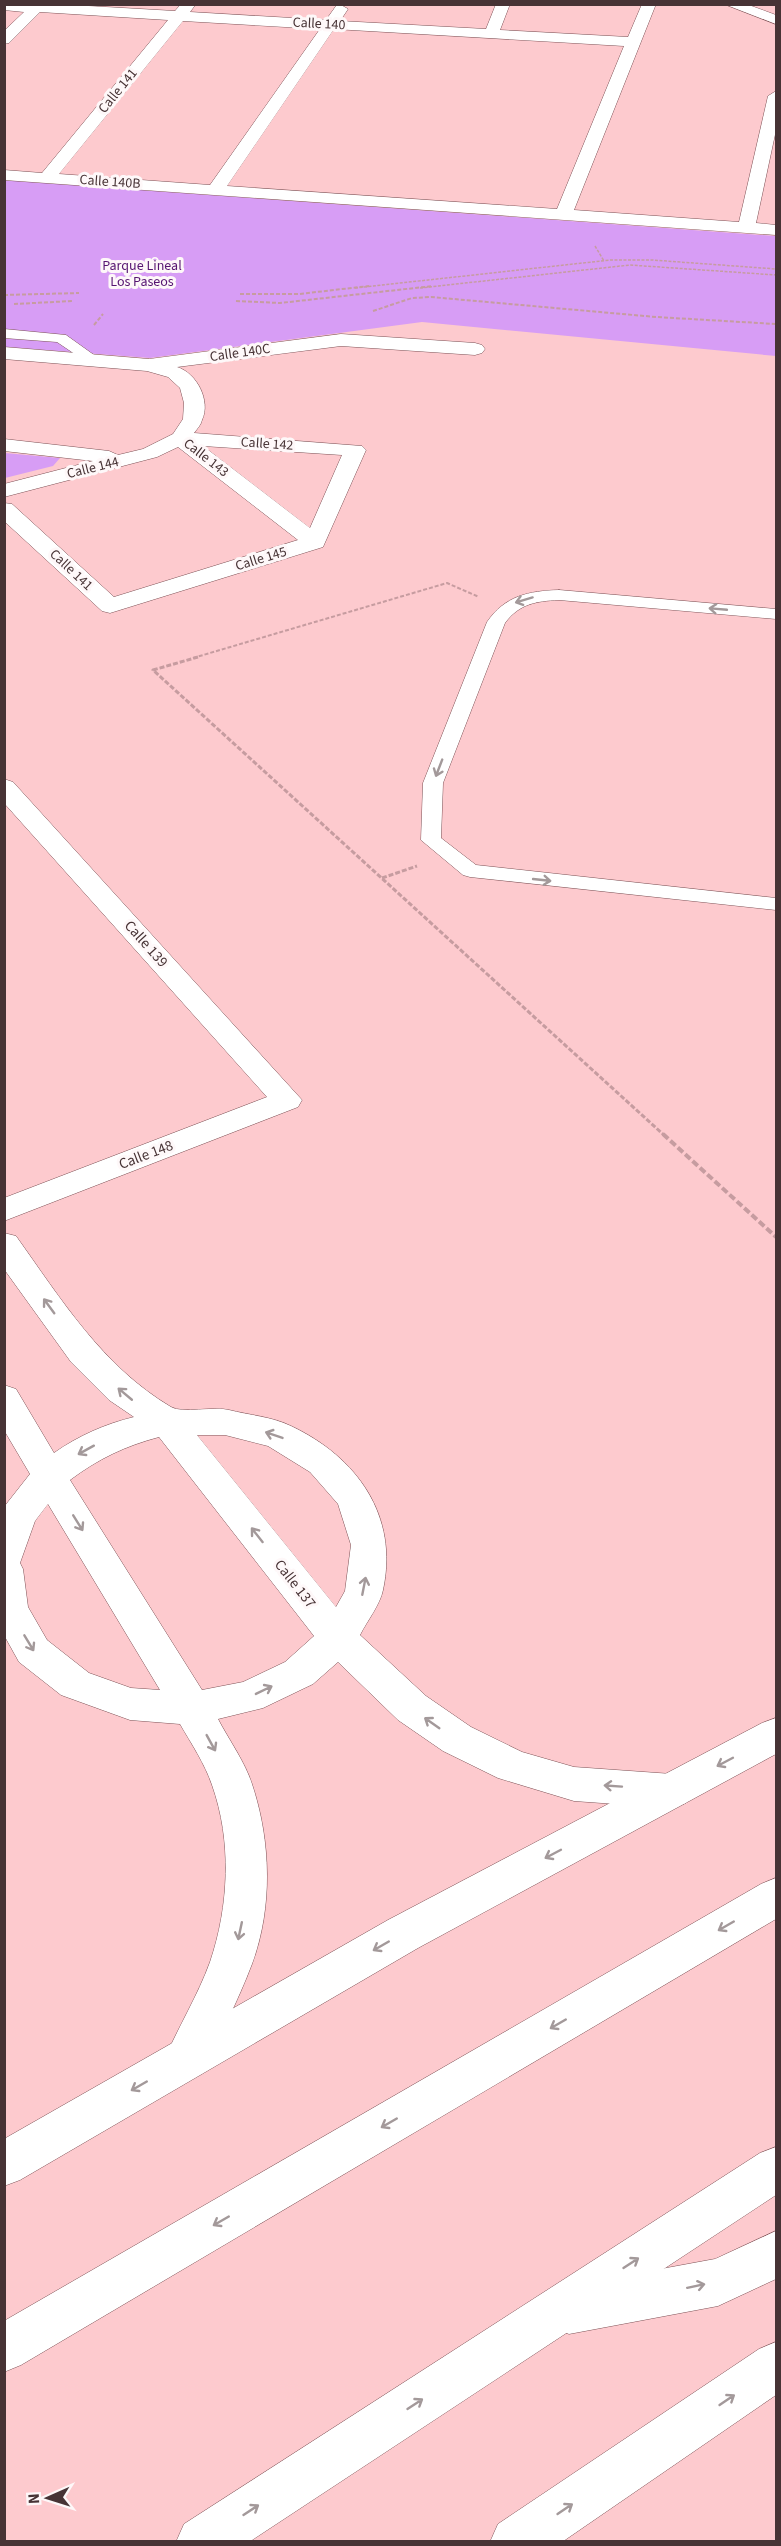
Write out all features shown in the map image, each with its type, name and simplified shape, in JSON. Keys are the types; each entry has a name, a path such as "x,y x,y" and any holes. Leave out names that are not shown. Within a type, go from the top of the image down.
{"main road":[{"path":"215,190 344,4"},
{"path":"491,34 503,4"},
{"path":"563,215 649,4"},
{"path":"731,4 777,20"},
{"name":"Calle 140","path":"4,6 184,10 330,25 633,42"},
{"path":"4,40 39,6"},
{"name":"Calle 141","path":"47,178 184,10"},
{"path":"746,228 777,96"},
{"name":"Calle 140B","path":"4,175 777,230"},
{"name":"Calle 140C","path":"4,353 149,365 341,340 475,349"},
{"name":"Calle 143","path":"149,365 175,373 190,386 194,403 193,419 180,438 315,542"},
{"name":"Calle 142","path":"180,438 354,450 315,542"},
{"name":"Calle 144","path":"4,491 162,449 180,438"},
{"path":"4,446 128,459"},
{"name":"Calle 141","path":"4,508 110,606"},
{"name":"Calle 145","path":"110,606 315,542"},
{"name":"Calle 139","path":"4,787 287,1100"},
{"name":"Calle 148","path":"4,1210 287,1100"},
{"name":"Calle 137","path":"4,1244 83,1353 121,1391 167,1422 338,1638 412,1708 457,1739 512,1766 574,1784 672,1791"},
{"path":"4,1398 49,1476 192,1708 232,1783 245,1842 247,1876 240,1934 231,1963 187,2058"},
{"path":"4,1558 18,1516 49,1476 83,1451 123,1433 167,1422 225,1422 278,1435 323,1462 355,1499 369,1545 364,1593 338,1638 299,1673 249,1697 192,1708 130,1704 75,1684 33,1651 9,1608 4,1569"},
{"path":"4,2164 403,1934 777,1735"},
{"path":"4,2348 777,1897"},
{"path":"202,2541 777,2169"},
{"path":"555,2312 718,2282 777,2255"},
{"path":"516,2541 777,2366"}],"lane":[{"path":"4,333 61,338 93,360"},
{"path":"777,614 559,595 519,600 505,608 496,622 433,783 431,840 470,872 777,904"}],"path":[{"path":"240,294 299,294 610,260 652,260 777,269"},
{"path":"236,301 280,303 630,265 777,275"},
{"path":"4,295 79,292"},
{"path":"4,305 73,301"}],"green space":[{"name":"Parque Lineal Los Paseos","path":"4,180 776,236 776,356 422,322 150,358 5,347"},
{"path":"4,453 60,458 53,466 5,478"}]}
